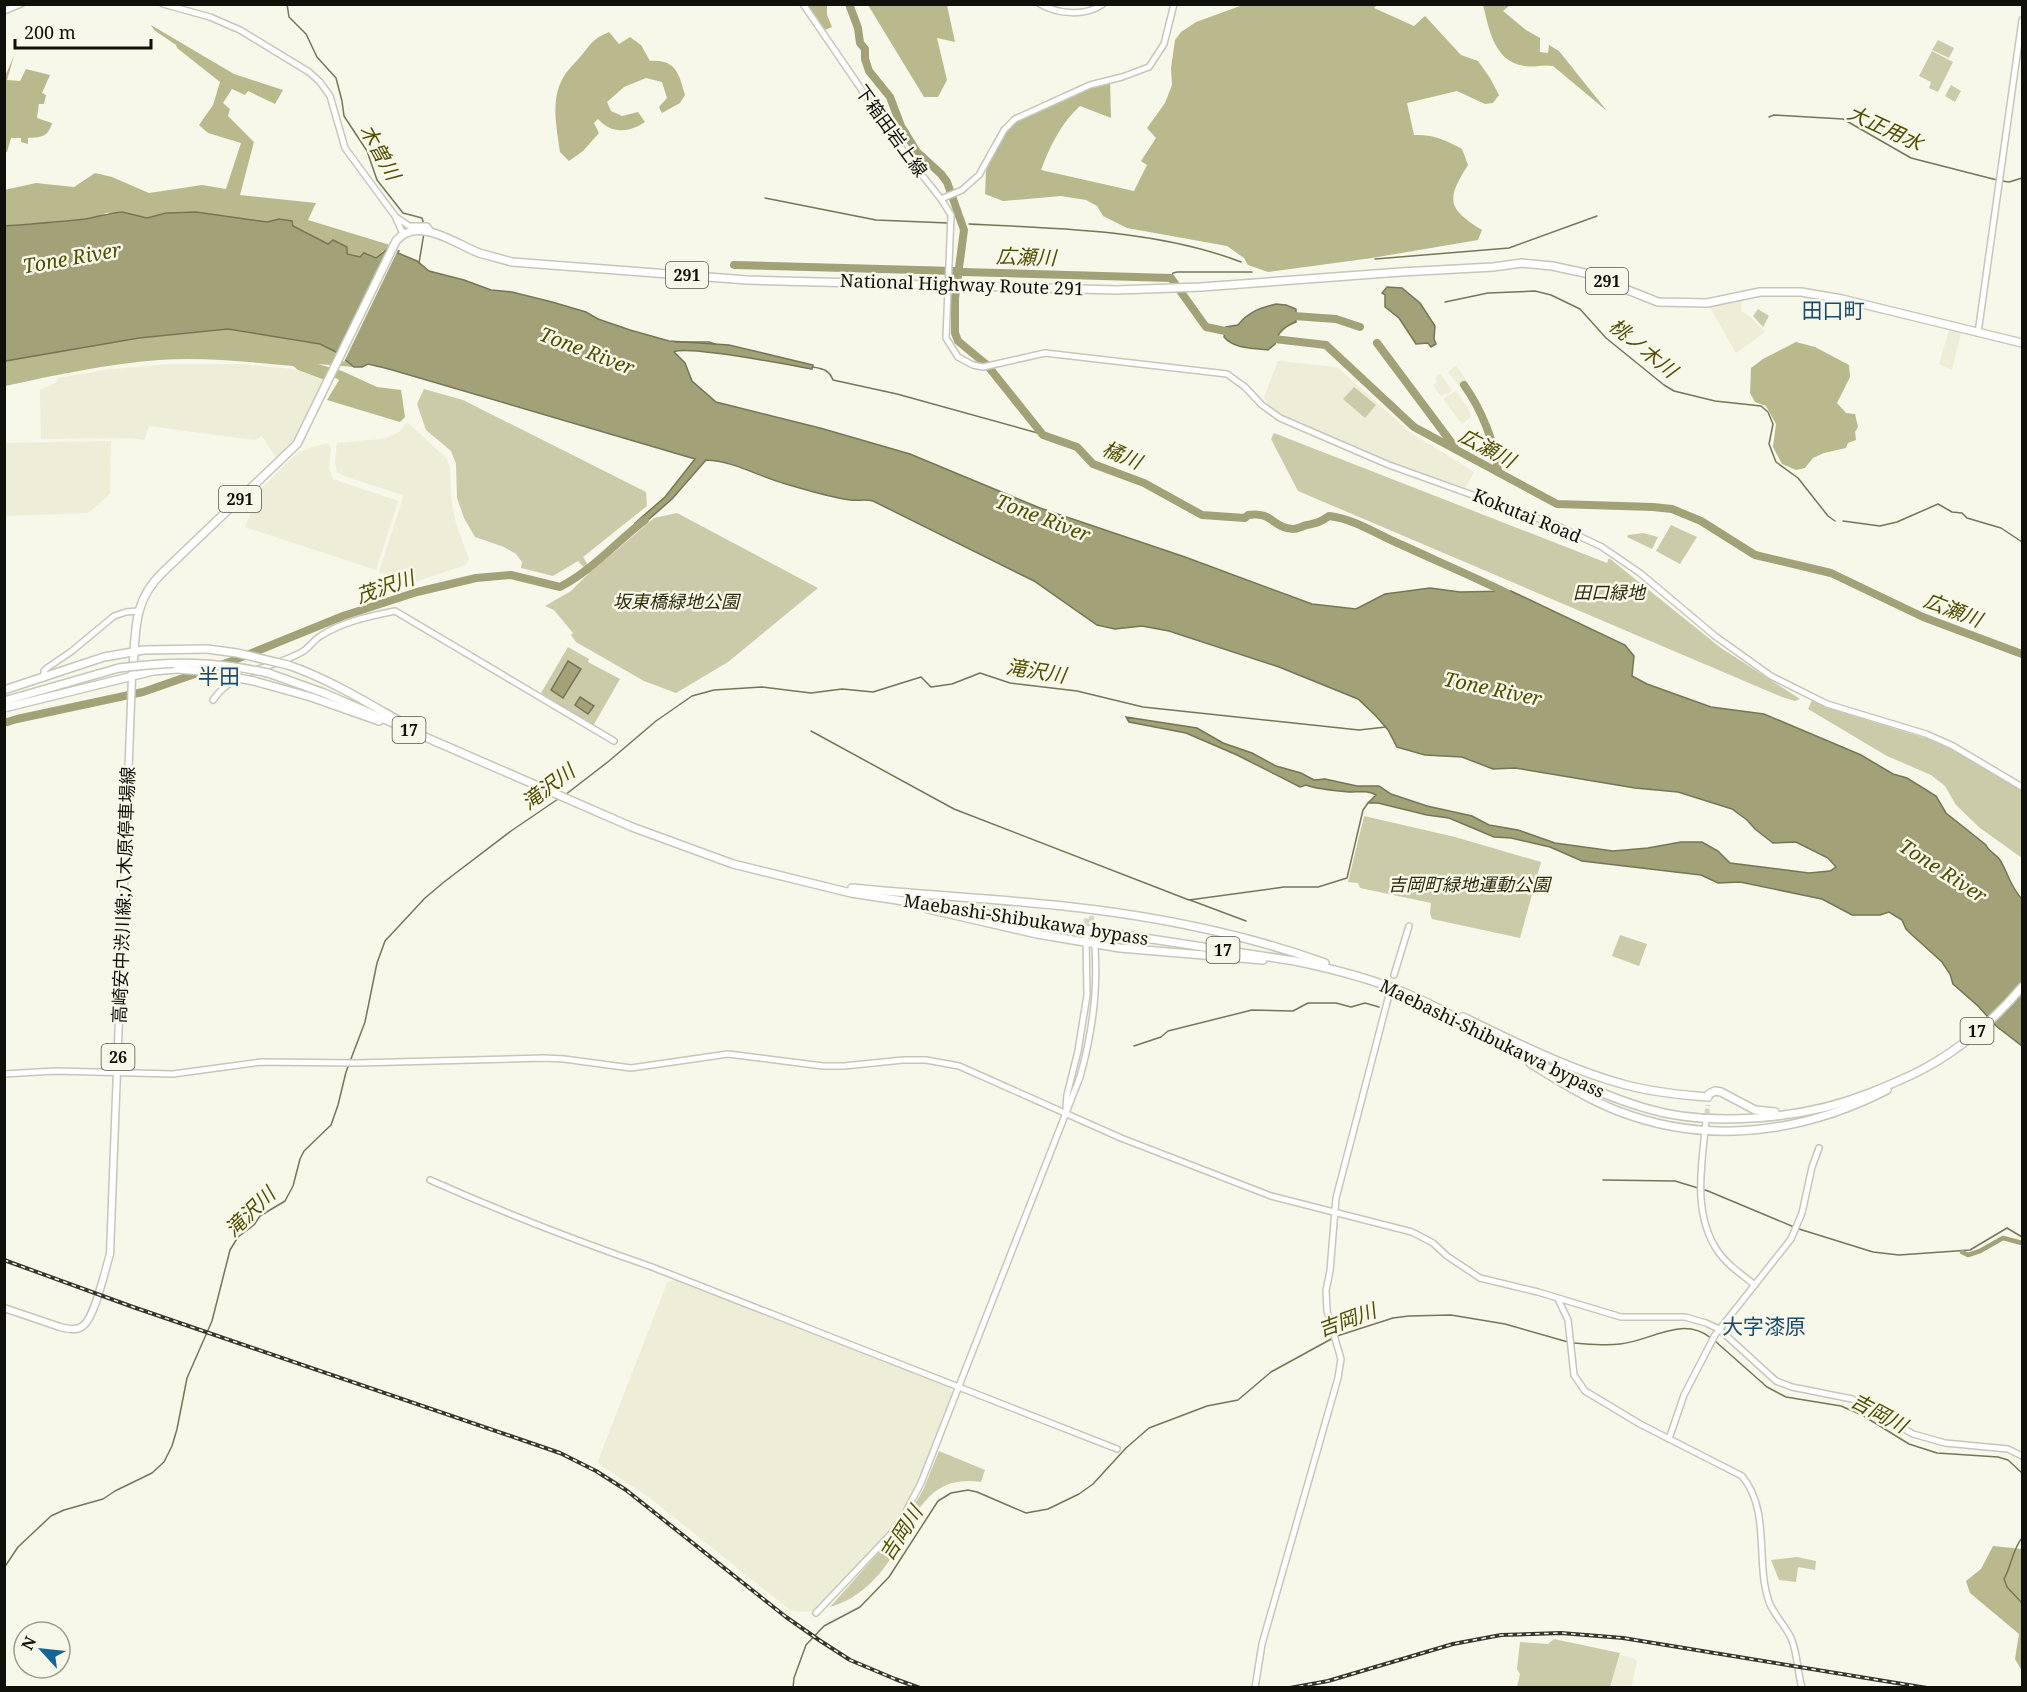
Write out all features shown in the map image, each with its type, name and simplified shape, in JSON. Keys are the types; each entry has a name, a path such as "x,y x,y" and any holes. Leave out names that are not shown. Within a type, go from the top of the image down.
{"highway":[{"name":"National Highway Route 291","path":"426,229 480,253 512,262 747,280 1117,290 1180,288 1492,267 1522,263 1585,273 1658,302 1707,303 1760,292 1801,291 2022,343"},
{"path":"403,234 426,229"},
{"name":"291","path":"132,676 138,611 144,595 154,581 291,451 331,378 393,247 403,234"},
{"name":"17","path":"4,690 104,657 135,651 207,649 237,653 309,672 430,738"},
{"name":"Maebashi-Shibukawa bypass","path":"4,701 119,668 191,662 240,666 268,672 430,738 632,827 733,864 851,892 1295,961 1360,976 1408,994 1574,1081 1609,1096 1647,1109 1703,1118 1772,1117 1862,1099 1926,1068 1980,1029 2022,987"},
{"name":"17","path":"4,708 48,694 153,671 177,669 254,681 311,697 379,722 396,724"},
{"path":"810,884 1161,920 1297,953 1360,976"},
{"path":"851,892 867,899 927,909 1036,934 1094,940 1120,948 1236,959 1295,961"},
{"path":"1408,994 1453,1012 1527,1047 1607,1079 1650,1090 1708,1099 1715,1091 1721,1092 1746,1107 1762,1112 1810,1107 1825,1108"},
{"path":"1451,1015 1558,1081 1594,1100 1644,1120 1677,1128 1705,1132 1753,1131 1813,1120 1862,1099"}],"main road":[{"name":"高崎安中渋川線;八木原停車場線","path":"4,1308 69,1330 79,1328 89,1318 110,1254 133,699 132,676"}],"street":[{"path":"4,11 21,4"},
{"path":"163,4 210,17 240,30 293,62 320,82 330,96 345,148 395,216 403,234"},
{"name":"下箱田岩上線","path":"803,4 907,156 944,198 952,218 949,266 951,285"},
{"path":"1040,4 1052,10 1073,12 1090,11 1103,4"},
{"path":"944,198 955,194 980,175 1004,130 1015,119 1090,85 1149,67 1164,44 1174,4"},
{"path":"1978,333 2022,20"},
{"path":"395,216 409,226 426,229"},
{"name":"Kokutai Road","path":"951,285 946,334 949,346 958,357 966,362 983,367 1045,353 1227,374 1280,418 1389,465 1556,525 1592,542 1640,573 1715,636 1780,681 1827,704 1941,740 2022,787"},
{"path":"44,678 47,668 72,651 114,616 138,611"},
{"path":"213,700 234,680 246,673 302,652 326,633 354,621 395,611 614,741"},
{"path":"1394,975 1409,926"},
{"path":"1066,1113 1067,1095 1086,1005 1086,939"},
{"path":"816,1613 891,1534 921,1484 1080,1077 1092,1023 1096,984 1094,940"},
{"path":"1255,1688 1262,1644 1338,1378 1341,1359 1327,1311 1326,1290 1330,1271 1334,1212 1342,1172 1390,991"},
{"path":"4,1074 55,1071 173,1074 261,1062 358,1063 543,1058 631,1068 728,1054 824,1066 903,1060 926,1060 959,1066 1121,1138 1271,1196 1412,1232 1432,1243 1480,1278 1538,1292 1621,1317 1685,1317 1706,1323 1776,1381 1792,1388 1852,1400 1913,1434 1945,1443 2008,1449 2022,1456"},
{"path":"1707,1121 1701,1211 1707,1231 1717,1250 1730,1265 1755,1285"},
{"path":"1669,1440 1684,1395 1717,1332 1791,1239 1797,1226 1819,1148"},
{"path":"430,1180 480,1203 650,1266 1117,1449"},
{"path":"1558,1299 1568,1320 1573,1348 1574,1375 1585,1391 1669,1440 1742,1476 1749,1484 1760,1523 1764,1577 1769,1603 1790,1635 1795,1648 1802,1688"}],"shaded area":[{"path":"808,5 827,5 827,15 832,27 825,30"},
{"path":"868,5 947,5 955,42 937,38 947,80 938,97 924,97"},
{"path":"1243,5 1377,5 1374,8 1414,26 1425,16 1461,55 1478,61 1499,95 1493,103 1485,104 1457,91 1407,103 1414,135 1439,138 1462,149 1468,165 1456,187 1454,202 1456,209 1462,215 1482,230 1478,240 1372,258 1268,272 1248,265 1244,258 1227,246 1127,228 1103,216 1097,206 1086,200 1061,196 1003,201 985,194 986,171 994,152 1006,131 1017,120 1069,95 1110,80 1111,118 1080,106 1057,135 1041,170 1134,191 1147,165 1141,161 1156,138 1147,128 1165,103 1172,85 1171,68 1175,40 1181,32 1196,22"},
{"path":"1483,5 1510,5 1503,11 1540,38 1540,52 1548,53 1549,45 1559,51 1607,111 1553,66 1525,66 1506,58 1491,34"},
{"path":"151,25 234,74 283,90 275,104 248,91 245,95 232,89 223,103 230,109 228,116 254,142 240,195 316,203 308,220 390,245 386,251 376,258 364,253 360,257 347,254 279,219 267,222 196,212 166,213 147,218 122,212 106,213 95,218 5,226 4,190 36,183 74,187 95,173 112,177 149,193 202,185 226,189 241,143 208,133 199,125 213,105 220,82 176,45 154,30"},
{"path":"609,32 619,44 630,37 641,45 650,61 671,65 678,74 685,95 680,103 662,113 659,107 667,98 662,82 646,78 624,87 607,102 611,111 622,116 638,112 645,122 627,130 620,130 603,124 598,119 594,123 599,133 583,151 569,161 560,152 557,134 556,105 559,87 567,72 592,42"},
{"path":"14,56 7,80 20,81 26,69 50,75 42,93 46,95 44,104 39,104 37,118 52,123 49,131 44,135 28,138 28,144 21,142 21,138 11,138 7,152 4,151 5,76"},
{"path":"1742,299 1741,311 1752,318 1765,332 1736,353 1709,306"},
{"path":"228,329 320,344 336,352 354,367 318,364 342,371 377,387 401,390 405,417 400,422 327,400 339,380 328,374 325,380 293,366 243,362 193,359 159,360 82,370 5,386 5,361 139,338"},
{"path":"1949,330 1961,333 1952,370 1939,364"},
{"path":"1796,342 1815,347 1849,365 1850,377 1837,403 1846,413 1855,414 1858,427 1855,432 1856,440 1848,443 1846,448 1824,453 1813,458 1805,468 1796,470 1782,464 1773,447 1776,424 1766,406 1755,402 1750,393 1751,368"},
{"path":"1278,361 1337,367 1411,433 1474,472 1464,491 1389,465 1273,413 1264,397"},
{"path":"168,364 241,364 283,368 298,370 325,380 294,438 277,459 262,436 255,440 149,426 144,440 132,438 41,439 40,390 57,382 57,378 104,370"},
{"path":"1456,366 1467,381 1459,386 1448,372"},
{"path":"1440,374 1452,390 1447,395 1445,393 1441,396 1433,385 1437,382 1435,378"},
{"path":"1456,391 1467,406 1471,417 1462,424 1443,399"},
{"path":"407,422 447,459 456,524 469,559 465,565 412,583 379,572 403,498 402,495 344,476 337,472 335,462 337,443 383,439 399,432"},
{"path":"111,441 110,494 88,513 5,516 5,443"},
{"path":"325,444 331,448 329,469 333,479 398,501 376,570 245,527 261,489 295,455"},
{"path":"675,1280 949,1387 952,1393 918,1483 892,1528 813,1611 790,1610 650,1498 599,1464 598,1461 667,1283"},
{"path":"1993,1546 2022,1549 2022,1671 2015,1659 2019,1634 1970,1593 1966,1581 1981,1569"},
{"path":"1620,1655 1635,1659 1637,1662 1631,1687 1610,1687"}],"green space":[{"path":"1938,40 1954,48 1949,58 1932,50"},
{"path":"1932,51 1953,62 1938,92 1929,88 1931,82 1919,76"},
{"path":"1951,85 1961,91 1955,102 1945,96"},
{"path":"1758,309 1769,316 1763,327 1753,316"},
{"path":"1354,387 1376,405 1365,418 1343,399"},
{"name":"坂東橋緑地公園","path":"424,389 463,400 646,492 647,506 583,557 592,571 654,518 677,513 818,588 728,662 676,693 644,681 576,642 571,635 573,633 554,610 545,606 571,591 589,573 578,561 553,576 521,568 522,562 516,554 504,547 475,537 464,518 457,498 456,464 451,451 426,430 417,404"},
{"name":"田口緑地","path":"1274,433 1607,563 1609,558 1721,648 1800,699 1795,701 1782,697 1298,491 1271,439"},
{"path":"1671,525 1697,537 1680,564 1656,551"},
{"path":"1643,533 1658,537 1652,549 1627,537"},
{"path":"568,647 589,659 588,662 620,679 593,726 541,693"},
{"path":"1812,700 1841,712 1938,742 2022,791 2022,858 1980,828 1956,805 1945,786 1931,775 1887,756 1808,709"},
{"name":"吉岡町緑地運動公園","path":"1364,816 1455,837 1541,862 1520,938 1432,919 1431,903 1360,888 1358,883 1348,882"},
{"path":"1620,935 1647,944 1639,966 1612,956"},
{"path":"939,1451 985,1470 981,1482 963,1481 937,1490 918,1510 876,1578 860,1592 830,1607 904,1524 924,1488"},
{"path":"1797,1557 1816,1561 1815,1570 1798,1567 1796,1582 1779,1580 1771,1560"},
{"path":"1554,1639 1620,1653 1610,1687 1517,1687 1520,1674 1517,1669 1520,1642 1548,1644"}],"water":[{"name":"Tone River","path":"122,212 147,218 166,213 196,212 267,222 279,219 292,221 293,226 328,244 333,240 347,247 347,254 360,257 364,253 376,258 389,248 417,261 429,271 491,290 512,292 552,302 586,312 598,319 630,330 669,341 729,345 813,365 812,369 718,353 674,352 685,363 692,381 716,402 820,428 910,454 1040,508 1185,557 1312,604 1356,609 1385,594 1430,588 1460,592 1511,591 1625,645 1634,656 1632,676 1647,684 1711,707 1764,714 1861,755 1893,774 1907,778 1936,796 1946,813 1986,845 1998,858 2022,899 2022,1046 1996,1026 1953,984 1942,962 1906,929 1902,920 1889,912 1880,915 1852,915 1822,899 1740,882 1718,883 1701,875 1582,861 1550,847 1511,838 1494,837 1449,818 1378,803 1368,803 1376,795 1369,792 1349,792 1306,785 1300,787 1237,755 1186,733 1129,722 1126,717 1197,728 1223,743 1314,780 1325,779 1357,786 1379,786 1391,794 1427,806 1472,816 1489,825 1518,830 1555,843 1613,851 1681,842 1702,842 1718,851 1730,863 1809,873 1830,871 1836,867 1828,858 1796,842 1773,843 1732,809 1678,792 1635,788 1515,768 1493,769 1462,757 1425,755 1397,747 1388,730 1358,699 1279,667 1169,631 1142,626 1115,629 1097,625 1034,581 873,501 850,500 826,495 776,481 727,463 706,460 672,499 639,528 635,523 665,497 695,459 389,369 368,364 354,367 336,352 320,344 228,329 139,338 5,361 5,226 85,219"},
{"path":"1387,287 1402,288 1420,303 1435,326 1436,344 1431,347 1428,343 1416,344 1399,318 1385,307 1385,295 1382,293"},
{"path":"1276,304 1296,309 1296,322 1282,330 1275,344 1268,350 1238,346 1224,337 1226,327 1238,325 1255,311"},
{"path":"568,661 581,669 563,698 551,690"},
{"path":"580,697 594,706 588,714 575,705"}],"pier":[{"path":"391,246 398,250 344,362 337,357"}],"waterway":[{"name":"木曽川","path":"287,4 289,17 306,34 317,57 336,78 344,116 367,151 377,180 403,213 422,218 424,225"},
{"name":"橘川","path":"849,4 858,28 860,43 865,49 869,71 890,97 901,126 917,152 947,182 964,230 955,298 955,333 958,341 987,365 1043,435 1077,447 1093,464 1144,483 1202,515 1245,518 1248,515 1263,515 1281,526 1293,529 1318,522 1329,516 1348,520 1507,593 1508,598"},
{"name":"大正用水","path":"1769,117 1774,115 1843,119 1911,158 1997,180"},
{"name":"大正用水","path":"2002,181 2009,182 2022,178"},
{"path":"765,198 876,220 948,223"},
{"name":"大正用水","path":"1375,259 1509,248 1597,216"},
{"path":"969,224 1141,237 1209,251 1241,262"},
{"name":"木曽川","path":"419,263 424,233"},
{"name":"広瀬川","path":"734,265 954,271"},
{"name":"広瀬川","path":"963,272 1171,278 1206,327 1235,333"},
{"name":"大正用水","path":"1171,278 1173,273 1177,272 1252,272"},
{"name":"桃ノ木川","path":"1445,302 1488,293 1535,291 1551,295 1580,309 1606,338 1674,391 1715,401 1761,406 1768,412 1773,424 1769,444 1776,462 1798,478 1828,516 1835,521"},
{"path":"1294,316 1336,319 1360,327"},
{"name":"広瀬川","path":"1266,338 1326,345 1414,427 1557,504 1672,509 1701,521 1755,555 1831,573 1923,617 2022,654"},
{"path":"675,342 715,344"},
{"path":"1377,343 1454,446"},
{"path":"813,367 826,370 833,380 897,394 1045,435"},
{"path":"1464,385 1486,426 1497,461 1498,472"},
{"name":"桃ノ木川","path":"1843,521 1880,526 1897,522 1938,504 1952,512 1962,513 1967,518 2001,528 2022,542"},
{"name":"茂沢川","path":"4,723 143,692 232,661 343,616 417,592 476,578 511,575 560,587 594,564 645,520"},
{"name":"滝沢川","path":"565,795 656,721 692,696 714,690 762,687 811,693 842,689 873,692 921,677 931,687 952,684 980,673 1010,683 1077,691 1143,707 1359,730 1386,727"},
{"path":"811,731 954,809 1189,900 1284,887 1318,887 1347,878 1363,810 1368,803"},
{"name":"滝沢川","path":"4,1568 18,1547 51,1516 103,1499 152,1473 164,1462 177,1429 187,1378 212,1321 230,1250 238,1237 254,1225 260,1216 285,1201 293,1186 304,1151 331,1125 346,1072 365,1022 377,963 385,941 425,898 444,882 558,799"},
{"path":"1190,900 1246,921"},
{"path":"1134,1046 1161,1037 1168,1031 1252,1010 1293,1011 1308,1003 1336,1003 1351,1007 1365,1003 1379,1007"},
{"path":"1603,1180 1675,1181 1708,1191 1794,1227"},
{"path":"1799,1229 1873,1252 1899,1255 1970,1250 2007,1228 2022,1237"},
{"path":"1962,1252 1968,1255 1980,1251 2003,1238 2022,1243"},
{"name":"吉岡川","path":"1337,1336 1393,1318 1451,1315 1505,1324 1568,1342"},
{"name":"吉岡川","path":"1573,1343 1620,1344 1678,1329 1689,1329 1711,1338"},
{"name":"吉岡川","path":"793,1688 794,1678 806,1645 824,1626 860,1607 889,1577 938,1501 951,1493 968,1490 1026,1513 1048,1509 1079,1494 1093,1484 1126,1448 1149,1428 1207,1406 1238,1400 1271,1372 1333,1338"},
{"name":"吉岡川","path":"1715,1341 1767,1387 1786,1397 1841,1406 1862,1415 1909,1444 1937,1453 1998,1457 2008,1460 2022,1473"},
{"path":"2022,1538 2016,1547 2004,1579 2007,1587 2022,1603"}],"tunnel":[{"path":"1086,931 1087,916"},
{"path":"1091,916 1094,933"},
{"path":"1706,1121 1708,1105"}],"railway":[{"path":"4,1260 133,1307 560,1453 596,1471 626,1490 786,1617 819,1640 850,1660 920,1688"},
{"path":"1290,1688 1328,1681 1453,1644 1501,1635 1561,1633 1623,1638 1927,1688"}],"district":[{"name":"田口町","path":"1833,311"},
{"name":"半田","path":"219,677"},
{"name":"大字漆原","path":"1764,1327"}]}
